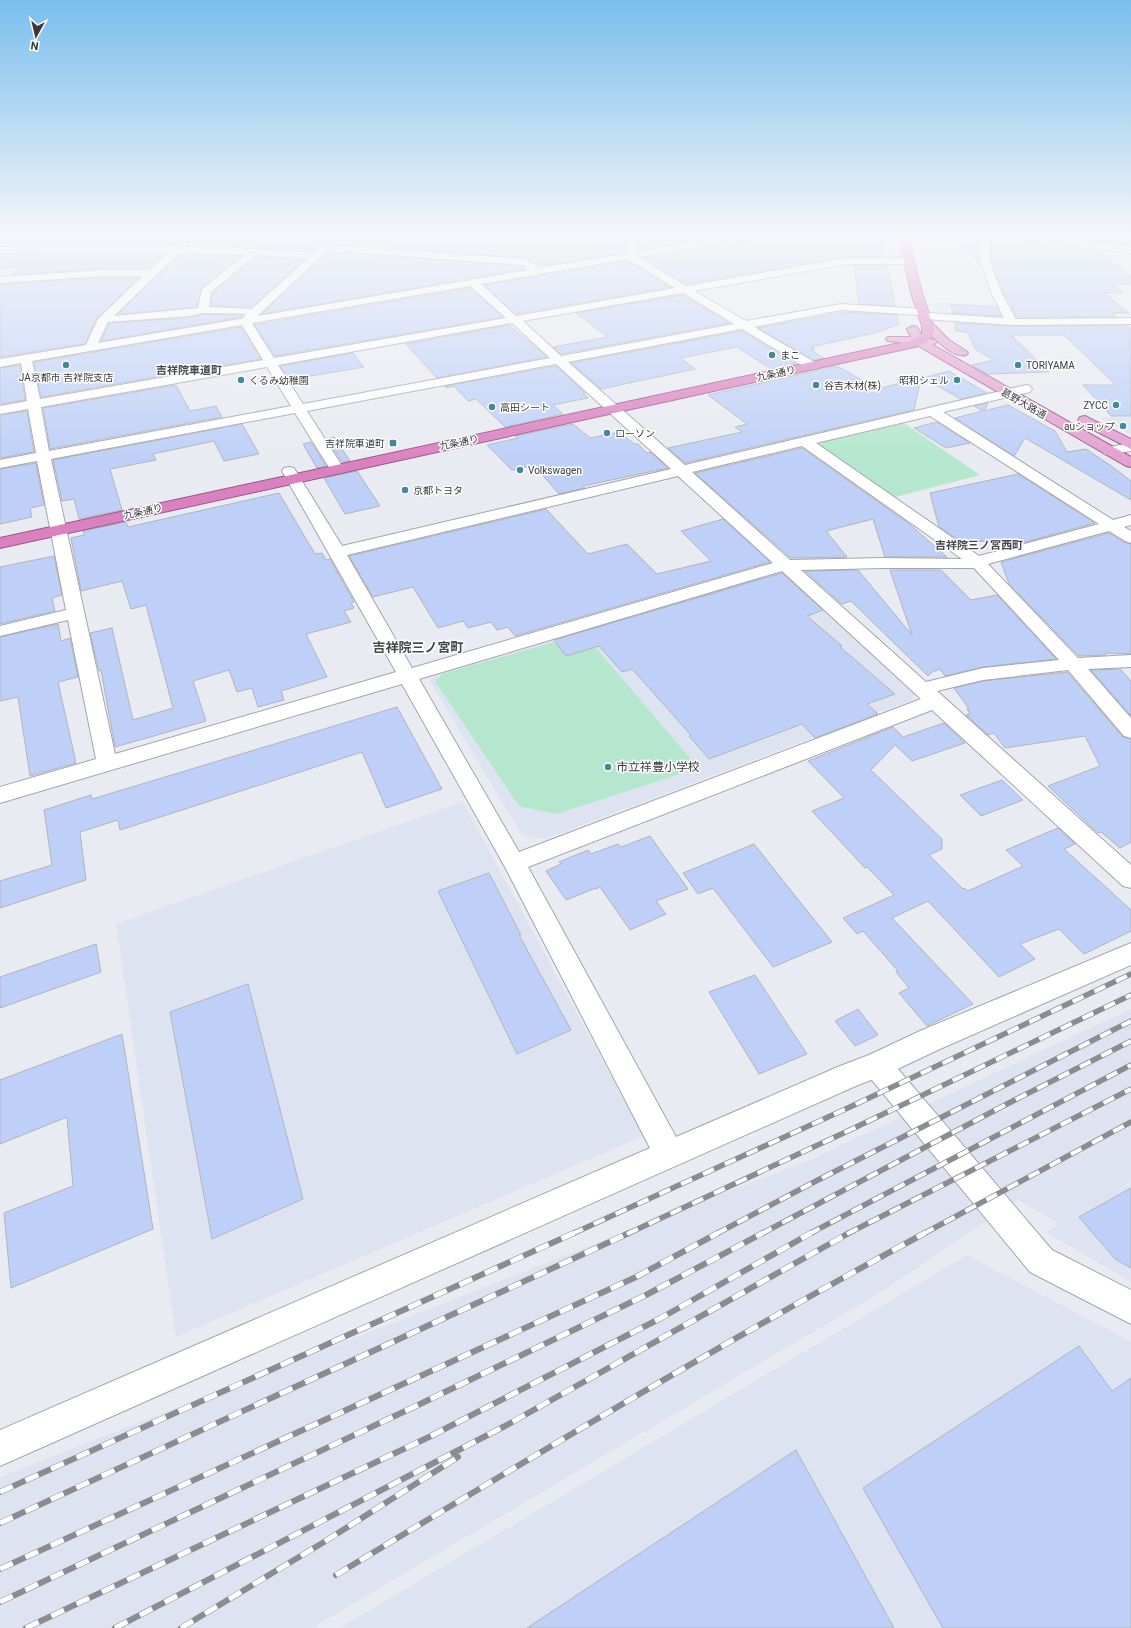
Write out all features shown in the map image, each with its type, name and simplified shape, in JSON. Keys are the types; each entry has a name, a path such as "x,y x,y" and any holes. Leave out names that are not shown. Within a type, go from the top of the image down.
{"highway":[{"name":"葛野大路通","path":"922,310 925,318"},
{"path":"908,311 913,329"},
{"path":"919,342 927,335 925,318"},
{"name":"九条通り","path":"0,543 57,526 806,362 892,339 913,329"},
{"name":"九条通り","path":"806,362 907,346 919,342"},
{"name":"九条通り","path":"0,533 57,526"}],"main road":[{"name":"葛野大路通","path":"925,318 945,342 1000,374"},
{"path":"913,329 919,342"},
{"path":"892,339 942,345 961,352"},
{"name":"葛野大路通","path":"919,342 1010,387 1109,451 1131,463"},
{"name":"葛野大路通","path":"1026,389 1039,396"},
{"path":"1072,413 1131,446"}],"street":[{"path":"90,348 102,321 113,310"},
{"path":"105,318 112,319 190,313 203,310 251,317"},
{"path":"259,310 251,317 247,325 269,362 300,407 335,465"},
{"path":"0,363 295,310"},
{"path":"503,310 682,470 1131,879"},
{"path":"0,410 569,310"},
{"path":"719,310 806,362"},
{"path":"0,464 742,324 824,310"},
{"path":"891,310 908,311 925,318 1012,322 1131,321"},
{"path":"1006,310 1012,322"},
{"path":"26,358 43,456 107,763"},
{"path":"337,552 932,411 1010,387 1026,389"},
{"path":"932,411 1131,538"},
{"path":"804,441 978,563 1073,664 1131,730"},
{"path":"1109,451 1131,446"},
{"path":"292,474 514,863 669,1154"},
{"path":"0,795 785,565 978,563 1131,520"},
{"path":"0,631 75,613"},
{"path":"514,863 983,674 1073,664 1131,661"},
{"path":"0,1448 850,1074 877,1066 930,1040 1131,954"},
{"path":"877,1066 1040,1261 1131,1308"}],"shaded area":[{"path":"936,310 973,310 975,316 937,314"},
{"name":"auショップ","path":"1100,417 1131,417 1131,435"},
{"name":"市立祥豊小学校","path":"776,574 785,576 915,693 912,700 545,839 522,835 430,681 436,673"},
{"path":"463,802 643,1136 176,1337 116,924"},
{"path":"1131,1009 1131,1181 1116,1191 1131,1183 1131,1282 1046,1232 1060,1224 1018,1200 886,1289 312,1628 0,1628 0,1477 814,1158"},
{"path":"967,1255 1131,1342 1131,1628 340,1628"}],"green space":[{"path":"904,423 980,475 891,498 820,447 820,442"},
{"path":"555,642 566,656 595,647 694,763 680,774 556,814 519,806 435,681 442,674"}],"building":[{"path":"0,310 105,310 97,318 85,344 0,357"},
{"path":"122,310 163,310 118,314"},
{"path":"266,310 286,310 262,314"},
{"path":"342,310 495,310 503,317 275,356 254,325"},
{"path":"512,310 539,310 516,314"},
{"path":"594,310 708,310 729,323 561,354 553,347 608,337 576,313"},
{"path":"952,310 998,310 1001,316 953,313"},
{"path":"1013,310 1125,310 1129,313 1112,313 1116,317 1017,317"},
{"path":"845,312 897,315 899,324 875,333 810,347 815,349 811,350 824,358 814,360 758,328"},
{"path":"203,314 243,315 242,317 101,341 109,323 190,318"},
{"path":"955,323 1012,326 1127,326 1131,329 1131,416 1111,416 1083,385 1116,385 1064,335 1011,335 1049,372 987,374 972,365 994,360 976,350 967,332 956,331"},
{"path":"509,325 547,357 437,378 406,344"},
{"path":"241,327 261,359 41,397 34,362"},
{"path":"742,331 796,364 771,369 737,347 680,358 695,369 601,389 571,363"},
{"path":"353,353 364,367 292,379 290,376 287,376 280,366"},
{"path":"20,365 25,400 0,404 0,368"},
{"path":"556,366 585,393 583,393 588,398 553,405 563,414 505,427 476,399 468,401 454,386 446,388 445,386"},
{"path":"837,366 877,389 921,378 914,410 685,463 668,448 742,432 735,427 747,424 708,395"},
{"path":"949,371 987,393 961,399 923,378"},
{"path":"176,385 190,411 216,406 222,417 50,449 43,408"},
{"path":"988,403 984,411 1008,405 1055,431 1067,452 1086,449 1110,465 1131,481 1131,500 1025,438 1014,456 955,418 983,411 974,406"},
{"path":"27,411 34,452 0,458 0,415"},
{"path":"937,422 970,443 946,448 914,428"},
{"path":"242,424 259,454 224,461 214,441 153,454 156,460 110,469 122,510 79,519 74,499 62,501 53,460"},
{"path":"573,424 590,438 619,432 634,444 638,444 647,453 650,452 668,468 583,486 585,488 559,494 534,465 512,470 487,445 518,438 515,436"},
{"path":"334,437 350,461 342,462 327,439"},
{"path":"311,442 326,466 317,468 303,444"},
{"path":"802,448 908,523 947,557 885,557 873,519 826,531 847,557 791,558 695,473"},
{"path":"36,463 44,505 30,508 32,517 0,524 0,469"},
{"path":"357,471 380,506 345,514 324,478"},
{"path":"1018,474 1095,523 996,550 993,542 959,540 939,527 930,493"},
{"path":"279,493 315,554 322,553 326,560 330,559 354,602 351,603 354,608 344,611 351,622 306,634 327,677 281,691 284,700 258,707 252,688 237,692 229,670 193,681 206,721 115,747 101,670 99,671 90,633 112,628 133,720 173,708 146,605 131,609 122,581 81,591 71,538 84,535 83,531 126,522 128,527"},
{"path":"546,509 588,554 627,544 657,574 711,561 681,531 723,519 770,562 515,636 508,627 497,630 491,622 468,628 463,621 438,628 413,587 373,597 349,556"},
{"path":"1109,533 1124,542 1131,544 1131,654 1105,653 1106,655 1079,656 1009,584 1001,562"},
{"path":"54,556 62,595 52,598 55,611 0,624 0,567"},
{"path":"858,570 912,635 890,570 941,570 971,600 997,595 1056,659 983,667 945,676 940,669 932,672 928,676 851,601 842,604 805,571"},
{"path":"782,573 823,610 807,616 842,646 840,647 895,694 867,704 878,714 815,738 802,724 709,759 689,736 691,735 632,669 622,672 599,646 566,656 554,640"},
{"path":"58,624 61,641 70,638 78,677 58,682 76,763 30,776 18,697 0,701 0,637"},
{"path":"1120,669 1131,681 1131,716 1091,670"},
{"path":"1067,672 1123,737 1131,739 1131,842 1120,848 1101,832 1098,833 1048,786 1100,766 1085,736 1005,748 994,733 988,735 966,715 970,714 967,709 969,709 954,688 983,681"},
{"path":"397,707 442,789 386,808 362,752 120,830 118,820 80,832 86,880 0,908 0,881 52,865 44,810 91,795 92,799"},
{"path":"944,723 965,743 912,761 895,745 871,770 942,839 942,849 929,855 963,889 964,888 968,891 1023,866 1006,850 1058,828 1075,844 1064,849 1131,910 1131,931 1084,954 1059,929 1020,944 1035,959 999,977 928,901 892,918 973,1004 927,1026 899,993 909,988 896,972 898,971 863,931 857,934 843,918 894,895 867,867 865,868 812,811 844,798 808,761 893,727 903,737"},
{"path":"1002,780 1023,800 981,816 960,795"},
{"path":"650,836 688,889 656,901 666,914 630,930 600,887 566,900 546,871 561,864 559,862 588,850 591,854 618,844 621,847"},
{"path":"754,844 832,942 773,967 713,888 698,894 683,873"},
{"path":"489,873 521,935 519,935 571,1030 517,1054 438,891"},
{"path":"96,944 101,972 0,1008 0,977"},
{"path":"755,975 807,1054 759,1074 709,992"},
{"path":"248,984 303,1199 212,1239 170,1012"},
{"path":"858,1009 878,1035 855,1046 835,1021"},
{"path":"122,1034 153,1229 11,1288 4,1213 73,1186 67,1117 0,1144 0,1080"},
{"path":"1131,1188 1131,1268 1115,1259 1079,1217"},
{"path":"1079,1346 1112,1391 1131,1378 1131,1628 943,1628 863,1488"},
{"path":"796,1450 894,1628 527,1628"}],"railway":[{"path":"572,1234 850,1107 1131,974"},
{"path":"627,1234 850,1130 1131,995"},
{"path":"716,1234 816,1181 1131,1021"},
{"path":"761,1234 1005,1105 1131,1041"},
{"path":"809,1234 1131,1065"},
{"path":"847,1234 1131,1089"},
{"path":"923,1234 1131,1122"},
{"path":"0,1492 574,1233"},
{"path":"0,1523 629,1233"},
{"path":"0,1569 636,1277 718,1233"},
{"path":"0,1602 418,1405 646,1295 763,1233"},
{"path":"26,1628 429,1437 661,1318 811,1233"},
{"path":"115,1628 505,1426 849,1233"},
{"path":"336,1575 702,1358 925,1233"},
{"path":"181,1628 324,1542 458,1457"}],"place":[{"name":"まこ","path":"772,355"},
{"name":"JA京都市 吉祥院支店","path":"66,365"},
{"name":"TORIYAMA","path":"1018,365"},
{"name":"くるみ幼稚園","path":"241,380"},
{"name":"昭和シェル","path":"957,380"},
{"name":"谷吉木材(株)","path":"816,385"},
{"name":"ZYCC","path":"1116,405"},
{"name":"高田シート","path":"492,407"},
{"name":"auショップ","path":"1123,426"},
{"name":"ローソン","path":"607,433"},
{"name":"吉祥院車道町","path":"393,443"},
{"name":"Volkswagen","path":"520,470"},
{"name":"京都トヨタ","path":"405,490"},
{"name":"市立祥豊小学校","path":"608,767"}],"district":[{"name":"吉祥院車道町","path":"189,370"},
{"name":"吉祥院三ノ宮西町","path":"979,545"},
{"name":"吉祥院三ノ宮町","path":"418,647"}]}
